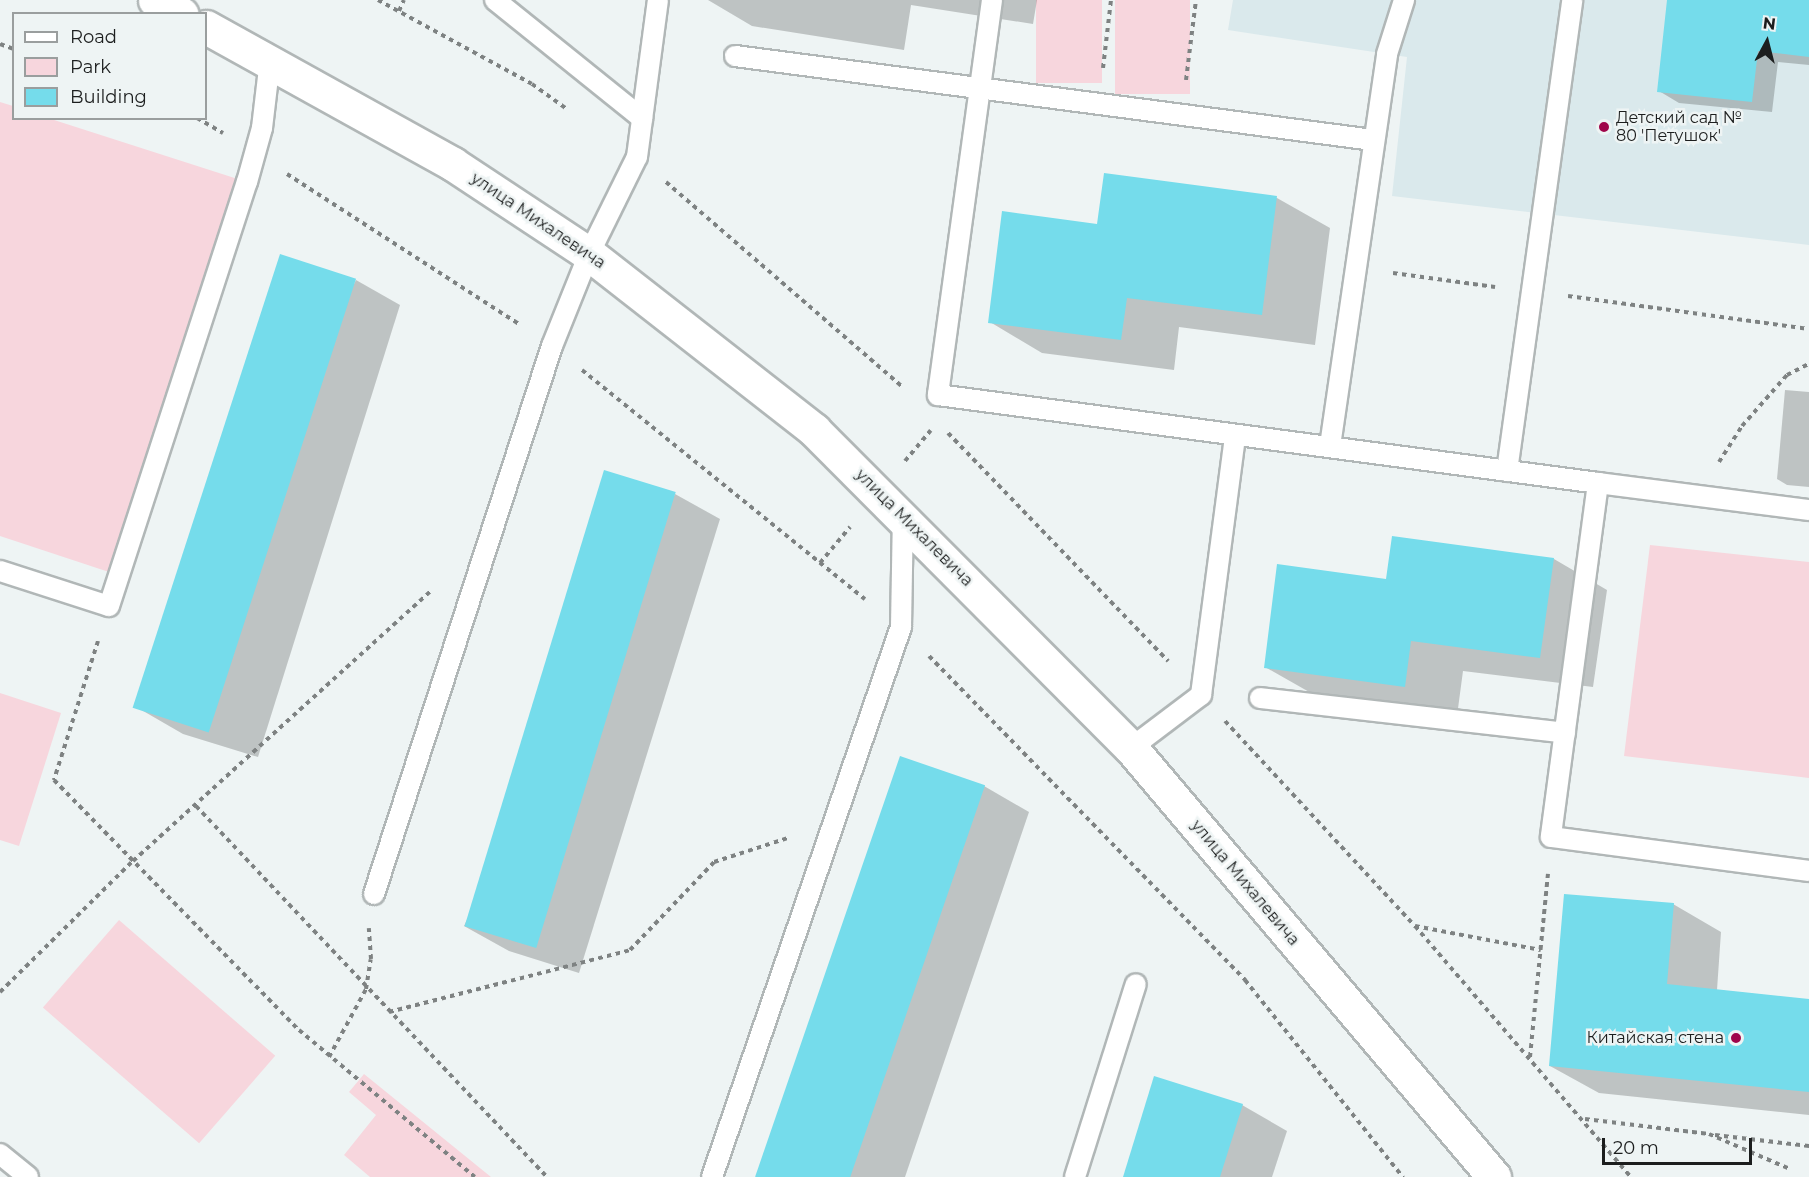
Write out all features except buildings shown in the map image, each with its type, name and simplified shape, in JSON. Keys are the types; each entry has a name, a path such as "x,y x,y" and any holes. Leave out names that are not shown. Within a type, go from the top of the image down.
{"main road":[{"path":"155,0 176,12"},
{"name":"улица Михалевича","path":"207,28 270,60 453,164 589,254 814,430 903,516 1131,748 1494,1177"}],"lane":[{"path":"495,0 642,118"},
{"path":"374,894 552,346 589,254 637,157 658,0"},
{"path":"992,0 938,395 1809,510"},
{"path":"1330,446 1353,268 1387,54 1404,0"},
{"path":"1507,471 1572,0"},
{"path":"735,56 1373,140"},
{"path":"0,570 109,606 255,153 270,60"},
{"path":"1131,748 1201,695 1235,435"},
{"path":"1598,483 1551,837 1809,871"},
{"path":"712,1177 901,627 903,516"},
{"path":"1260,698 1565,733"},
{"path":"1075,1177 1136,984"},
{"path":"0,1154 28,1177"}],"path":[{"path":"378,0 532,84 570,111"},
{"path":"399,11 404,0"},
{"path":"1098,104 1111,0"},
{"path":"1182,115 1196,0"},
{"path":"200,120 255,153 552,346 901,627 1245,980 1402,1177"},
{"path":"637,157 906,391"},
{"path":"1353,268 1809,329"},
{"path":"1698,496 1742,426 1787,375 1809,364"},
{"path":"945,431 1201,695 1415,926 1584,1119 1631,1177"},
{"path":"0,992 133,861 438,585"},
{"path":"109,606 54,780 329,1058 476,1177"},
{"path":"196,806 366,989 547,1177"},
{"path":"388,1012 630,950 714,862 833,824"},
{"path":"1530,1057 1551,837"},
{"path":"329,1058 366,989 374,894"},
{"path":"1415,926 1541,950"},
{"path":"1584,1119 1809,1146"},
{"path":"1709,1134 1791,1169"}],"shaded area":[{"name":"Детский сад № 80 'Петушок'","path":"1233,0 1809,0 1809,245 1392,196 1407,57 1228,30"}],"green space":[{"path":"1036,0 1102,0 1102,83 1036,83"},
{"path":"1115,0 1190,0 1190,94 1115,94"},
{"path":"0,102 12,106 12,120 54,120 247,182 118,575 0,536"},
{"path":"1650,545 1809,562 1809,778 1624,756"},
{"path":"0,693 61,713 19,846 0,840"},
{"path":"119,920 275,1056 199,1143 43,1008"},
{"path":"364,1074 491,1177 370,1177 344,1155 376,1115 349,1092"}],"place":[{"name":"Детский сад № 80 'Петушок'","path":"1604,127"},
{"name":"Китайская стена","path":"1736,1038"}]}
